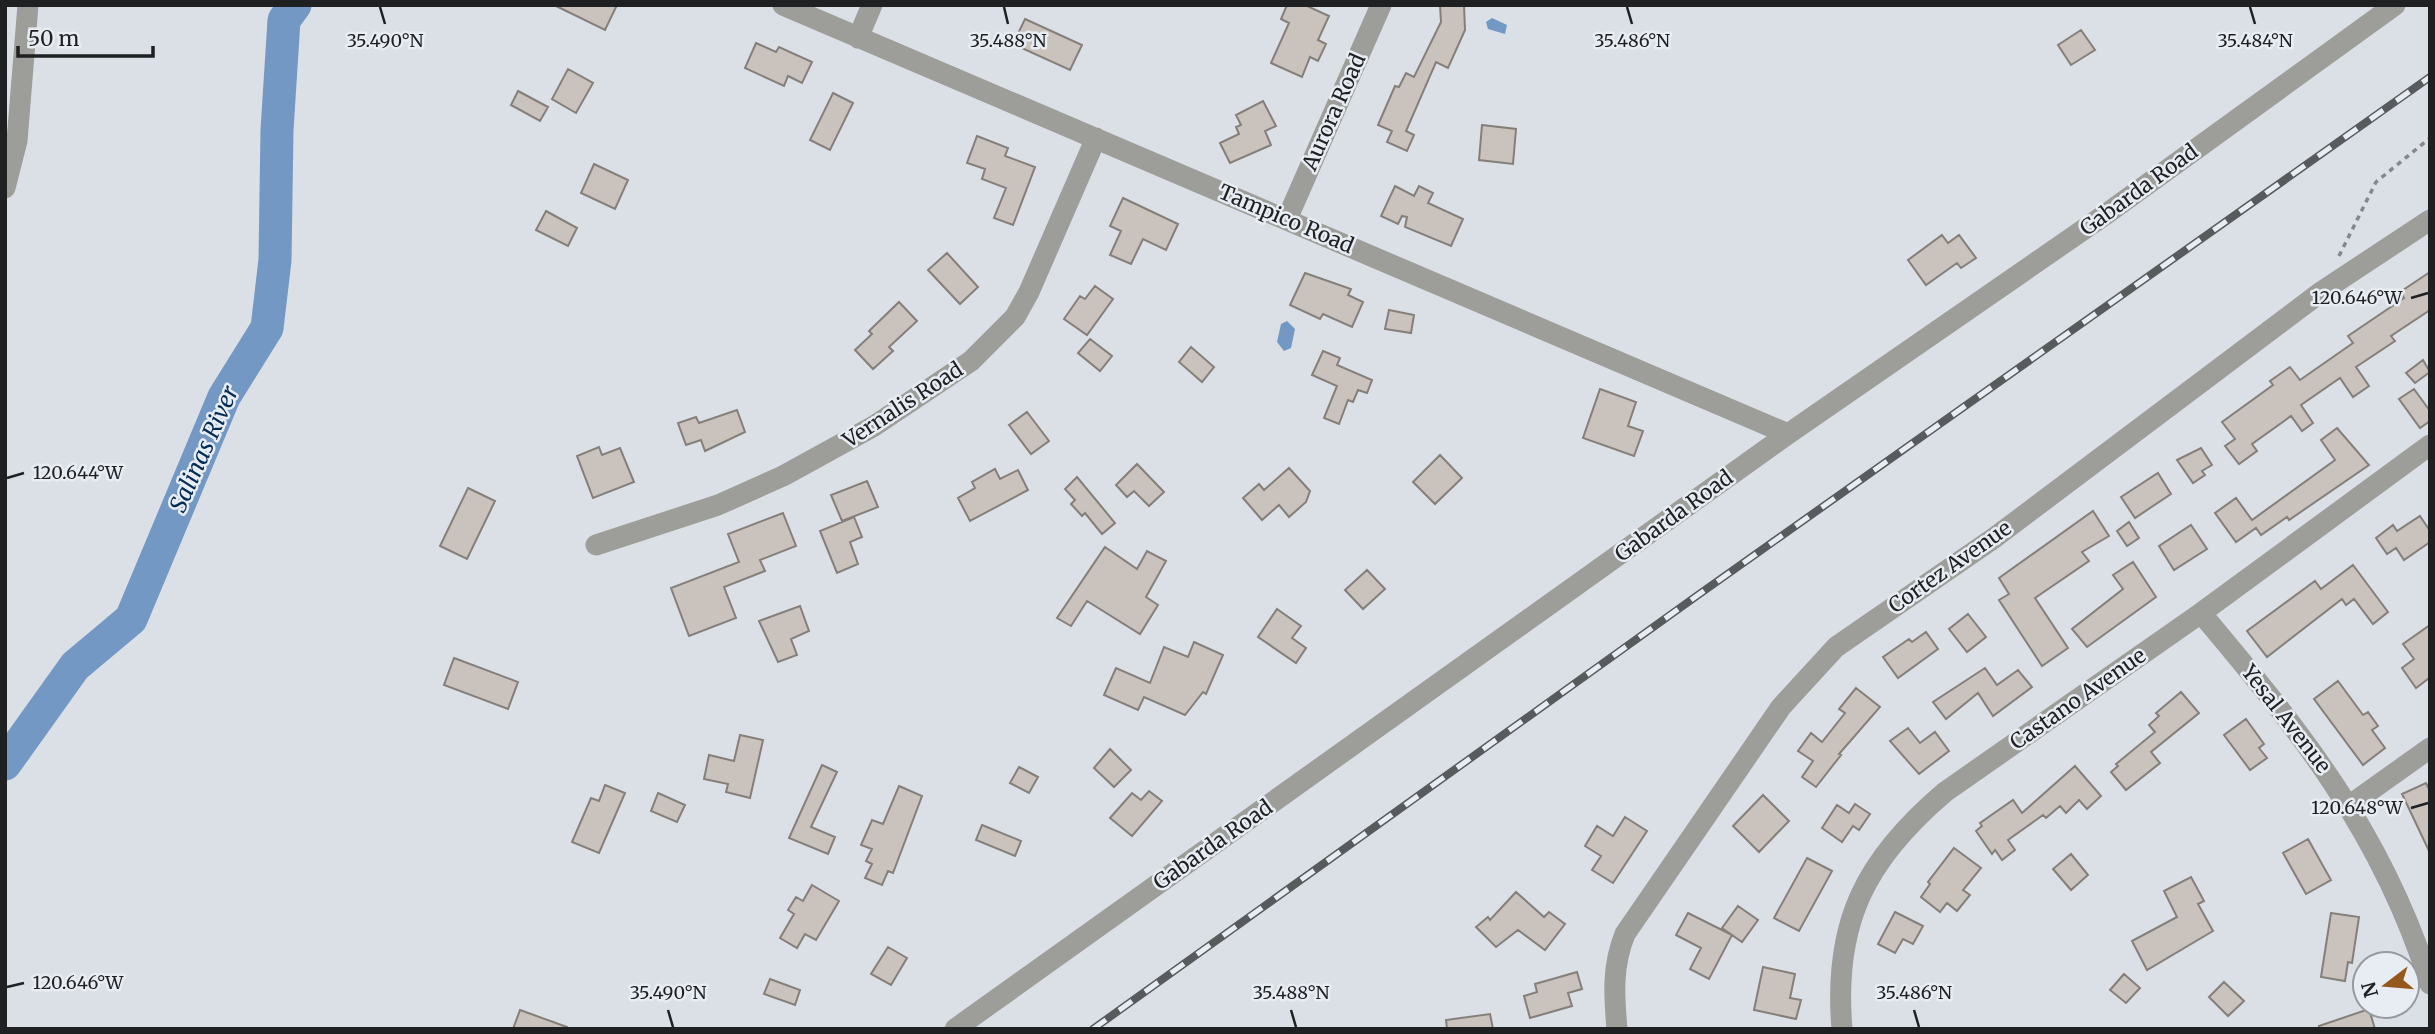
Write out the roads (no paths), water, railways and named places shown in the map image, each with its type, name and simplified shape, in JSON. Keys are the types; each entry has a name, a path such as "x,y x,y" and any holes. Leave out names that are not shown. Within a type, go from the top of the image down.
{"street":[{"path":"5,188 17,141 28,5"},
{"name":"Tampico Road","path":"783,5 1788,434"},
{"path":"858,38 872,5"},
{"name":"Aurora Road","path":"1287,219 1381,5"},
{"name":"Gabarda Road","path":"955,1029 1788,434 2109,212 2395,5"},
{"name":"Vernalis Road","path":"596,545 718,505 782,476 874,426 971,361 1015,317 1030,292 1096,138"},
{"name":"Cortez Avenue","path":"1617,1029 1613,982 1617,953 1625,934 1781,707 1836,647 1994,538 2321,292 2430,220"},
{"name":"Castano Avenue","path":"1842,1029 1838,989 1845,942 1859,897 1895,838 1945,792 2201,613 2430,445"},
{"name":"Yesal Avenue","path":"2201,613 2311,747 2350,805 2399,900 2430,984"},
{"path":"2350,805 2430,748"}],"water":[{"path":"1492,18 1507,25 1505,34 1488,29 1486,22"},
{"path":"1287,321 1295,329 1291,348 1284,351 1277,342 1281,324"}],"waterway":[{"name":"Salinas River","path":"5,764 75,666 131,619 224,397 267,328 275,260 277,130 284,20 295,5"}],"railway":[{"path":"1093,1029 1698,595 2430,77"}]}
